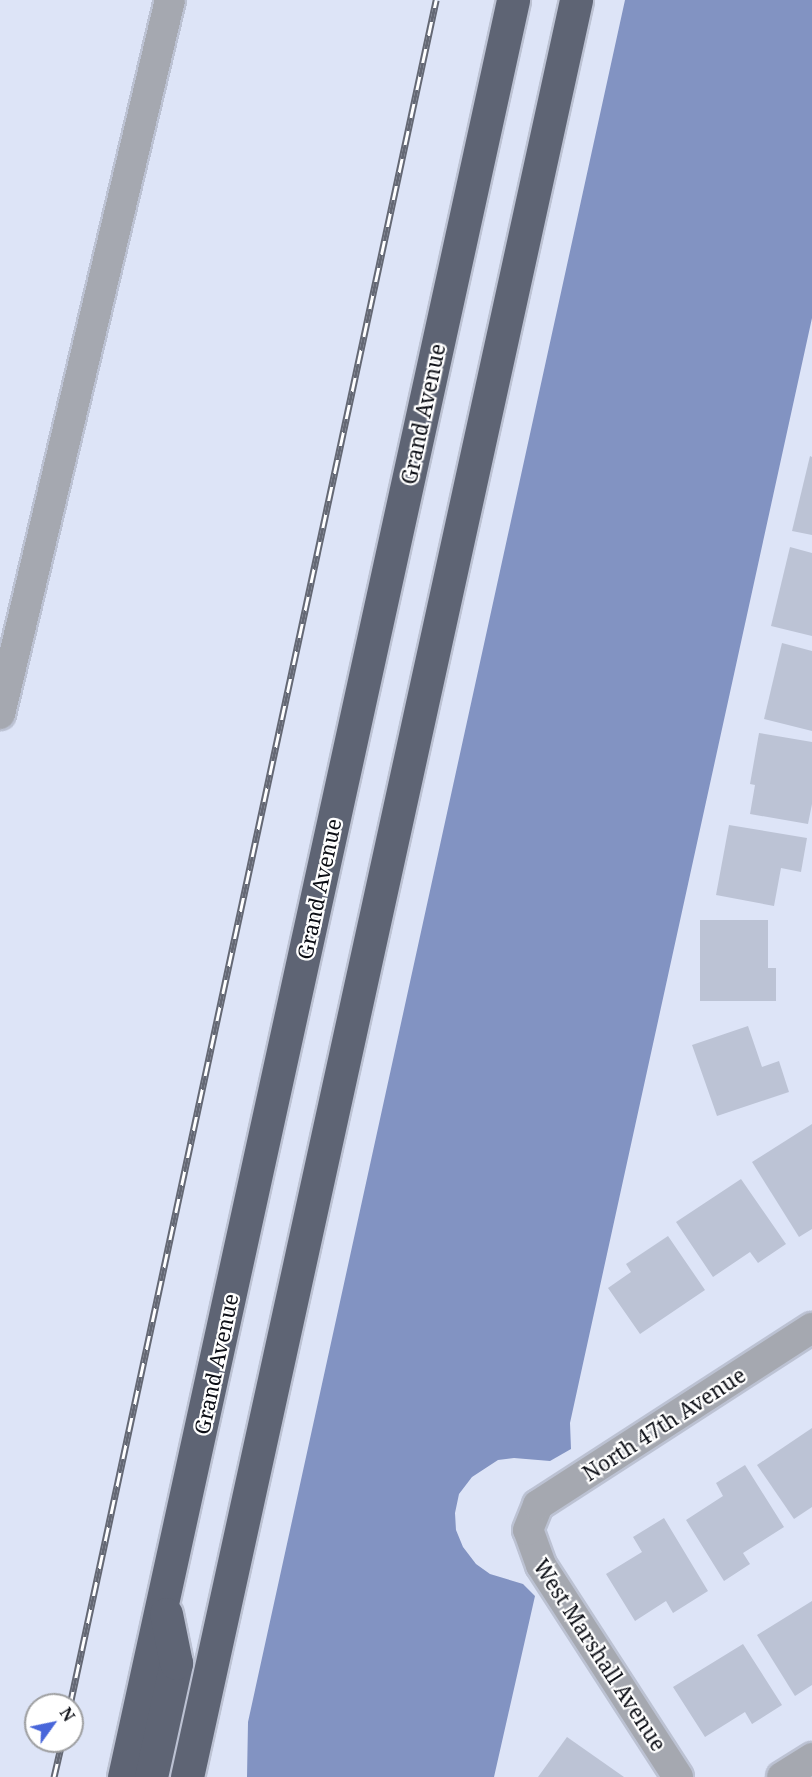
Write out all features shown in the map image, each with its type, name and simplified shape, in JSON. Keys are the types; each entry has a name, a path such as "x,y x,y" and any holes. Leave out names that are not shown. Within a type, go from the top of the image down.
{"highway":[{"name":"Grand Avenue","path":"124,1777 513,0"},
{"path":"187,1777 576,0"},
{"path":"151,1777 176,1663 164,1600"}],"street":[{"path":"0,714 170,0"},
{"name":"North 47th Avenue","path":"528,1530 538,1505 812,1328"},
{"name":"West Marshall Avenue","path":"528,1530 541,1565 678,1777"},
{"path":"782,1777 812,1758"}],"water":[{"path":"625,0 812,0 812,318 570,1423 571,1449 550,1461 514,1458 498,1460 472,1477 459,1494 455,1513 456,1530 463,1547 476,1564 490,1574 523,1584 535,1596 494,1777 247,1777 248,1722"}],"building":[{"path":"810,456 812,457 812,535 792,531"},
{"path":"790,547 812,553 812,636 771,626"},
{"path":"782,643 812,651 812,731 764,719"},
{"path":"759,733 812,742 812,804 808,824 750,814 755,785 750,784"},
{"path":"729,825 807,838 801,872 781,868 774,906 716,895"},
{"path":"700,920 768,920 768,968 776,968 776,1001 700,1001"},
{"path":"748,1026 762,1067 779,1061 789,1092 717,1116 692,1045"},
{"path":"812,1124 812,1229 799,1237 752,1162"},
{"path":"741,1179 786,1244 758,1263 750,1252 713,1277 676,1222"},
{"path":"668,1236 705,1290 640,1334 608,1288 631,1272 626,1264"},
{"path":"812,1428 812,1507 794,1519 757,1465"},
{"path":"745,1465 784,1527 743,1553 750,1564 724,1581 686,1520 723,1496 716,1483"},
{"path":"664,1518 708,1591 673,1613 666,1601 635,1621 606,1574 642,1552 633,1537"},
{"path":"812,1601 812,1685 795,1696 757,1635"},
{"path":"743,1644 782,1705 752,1724 745,1712 705,1737 673,1687"},
{"path":"567,1737 624,1777 538,1777"}],"railway":[{"path":"73,1693 436,0"},
{"path":"54,1777 59,1753"}]}
